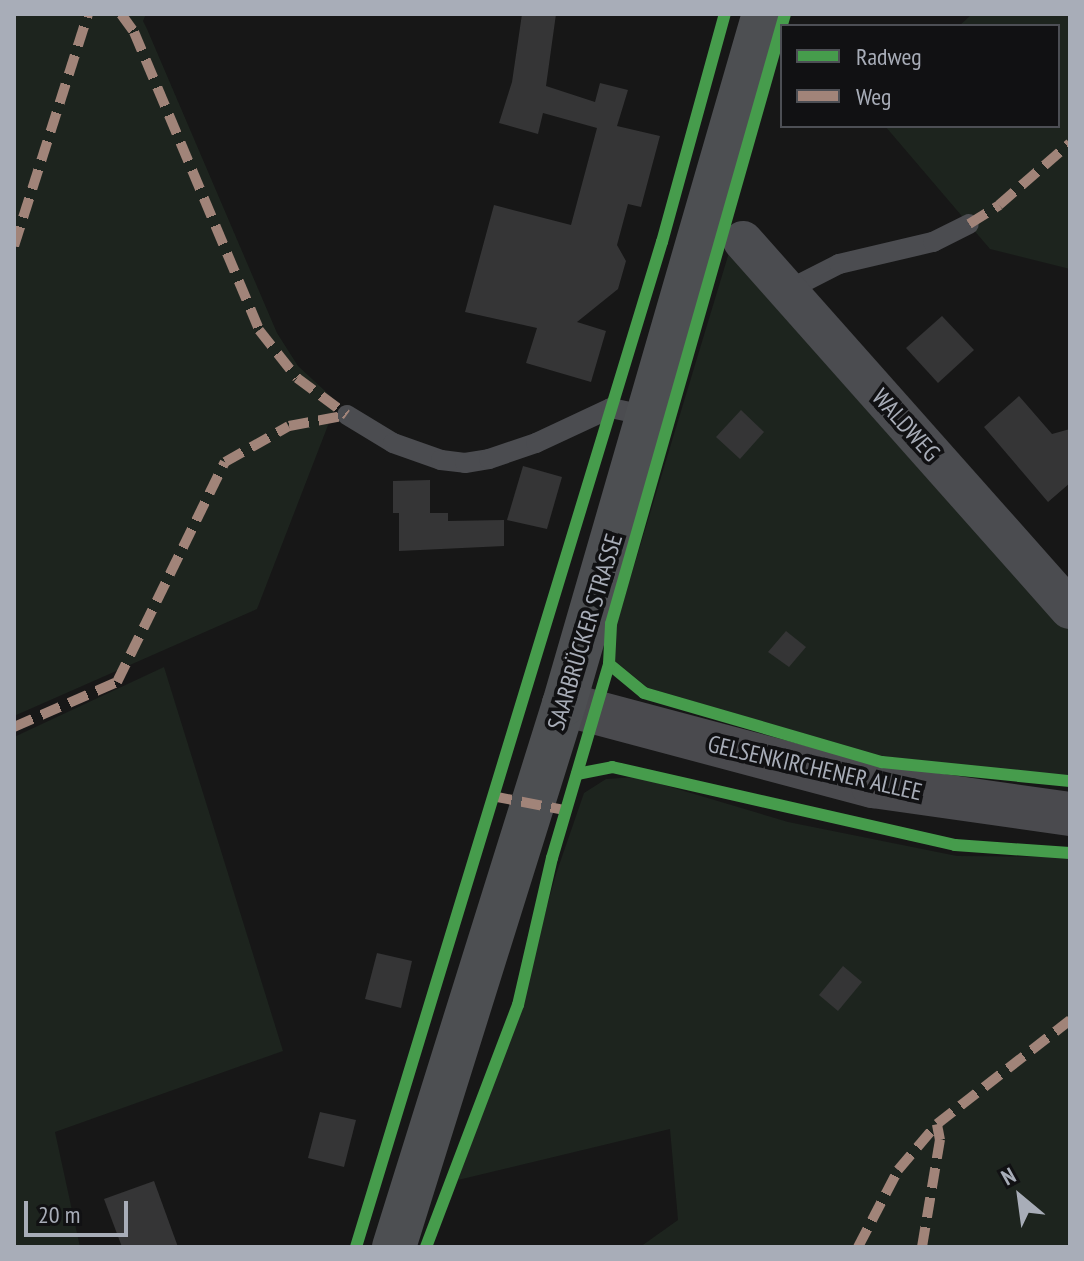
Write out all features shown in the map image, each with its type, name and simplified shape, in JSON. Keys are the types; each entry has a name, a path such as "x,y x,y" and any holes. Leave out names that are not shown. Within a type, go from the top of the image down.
{"main road":[{"name":"SAARBRÜCKER STRASSE","path":"394,1247 564,704 764,14"},
{"name":"GELSENKIRCHENER ALLEE","path":"564,704 873,786 1070,814"}],"street":[{"name":"WALDWEG","path":"743,241 1070,609"}],"lane":[{"path":"788,290 839,264 933,242 969,224"},
{"path":"347,415 393,443 441,460 465,463 489,459 536,443 611,408 649,416"}],"shaded area":[{"path":"14,14 146,14 143,21 277,333 298,366 337,402 257,609 14,716"},
{"path":"972,14 1070,14 1070,269 990,249 887,128 1060,128 1060,24 961,24"},
{"path":"731,246 1070,627 1070,777 882,756 648,688 615,661 615,629"},
{"path":"164,667 283,1051 55,1132 80,1247 14,1247 14,737"},
{"path":"637,777 788,822 957,856 1070,857 1070,1247 640,1247 678,1220 670,1129 458,1180 513,1029 556,874 584,793 606,779"}],"building":[{"path":"522,14 556,14 546,86 595,102 600,83 628,90 617,126 660,136 641,207 628,204 617,245 626,261 618,289 577,322 606,331 591,382 526,363 537,328 465,312 494,205 571,225 597,128 543,113 538,134 499,123 512,82"},
{"path":"942,316 974,350 938,383 906,348"},
{"path":"1019,396 1052,434 1070,429 1070,483 1048,502 984,427"},
{"path":"741,410 764,432 740,459 716,437"},
{"path":"523,466 562,477 547,529 507,520"},
{"path":"430,480 430,513 448,513 448,521 504,520 504,546 399,551 399,513 393,513 393,481"},
{"path":"786,631 806,647 789,667 768,652"},
{"path":"377,953 412,961 401,1008 365,999"},
{"path":"843,966 862,982 838,1011 819,995"},
{"path":"320,1112 356,1120 344,1167 308,1158"},
{"path":"154,1181 178,1247 122,1247 104,1199"}],"marked path":[{"path":"14,246 88,14"},
{"path":"121,14 134,32 259,330 297,378 347,415"},
{"path":"969,224 999,205 1070,143"},
{"path":"14,727 117,682 225,462 289,426 347,415"},
{"path":"492,796 564,810"},
{"path":"858,1247 898,1170 937,1124 1070,1020"},
{"path":"922,1247 940,1140 937,1124"}],"cycle path":[{"path":"356,1247 662,242 725,14"},
{"path":"782,24 785,14"},
{"path":"426,1247 518,1005 552,858 609,664 611,624 780,32"},
{"path":"609,664 644,693 882,762 1070,781"},
{"path":"577,774 612,767 955,845 1070,853"}]}
